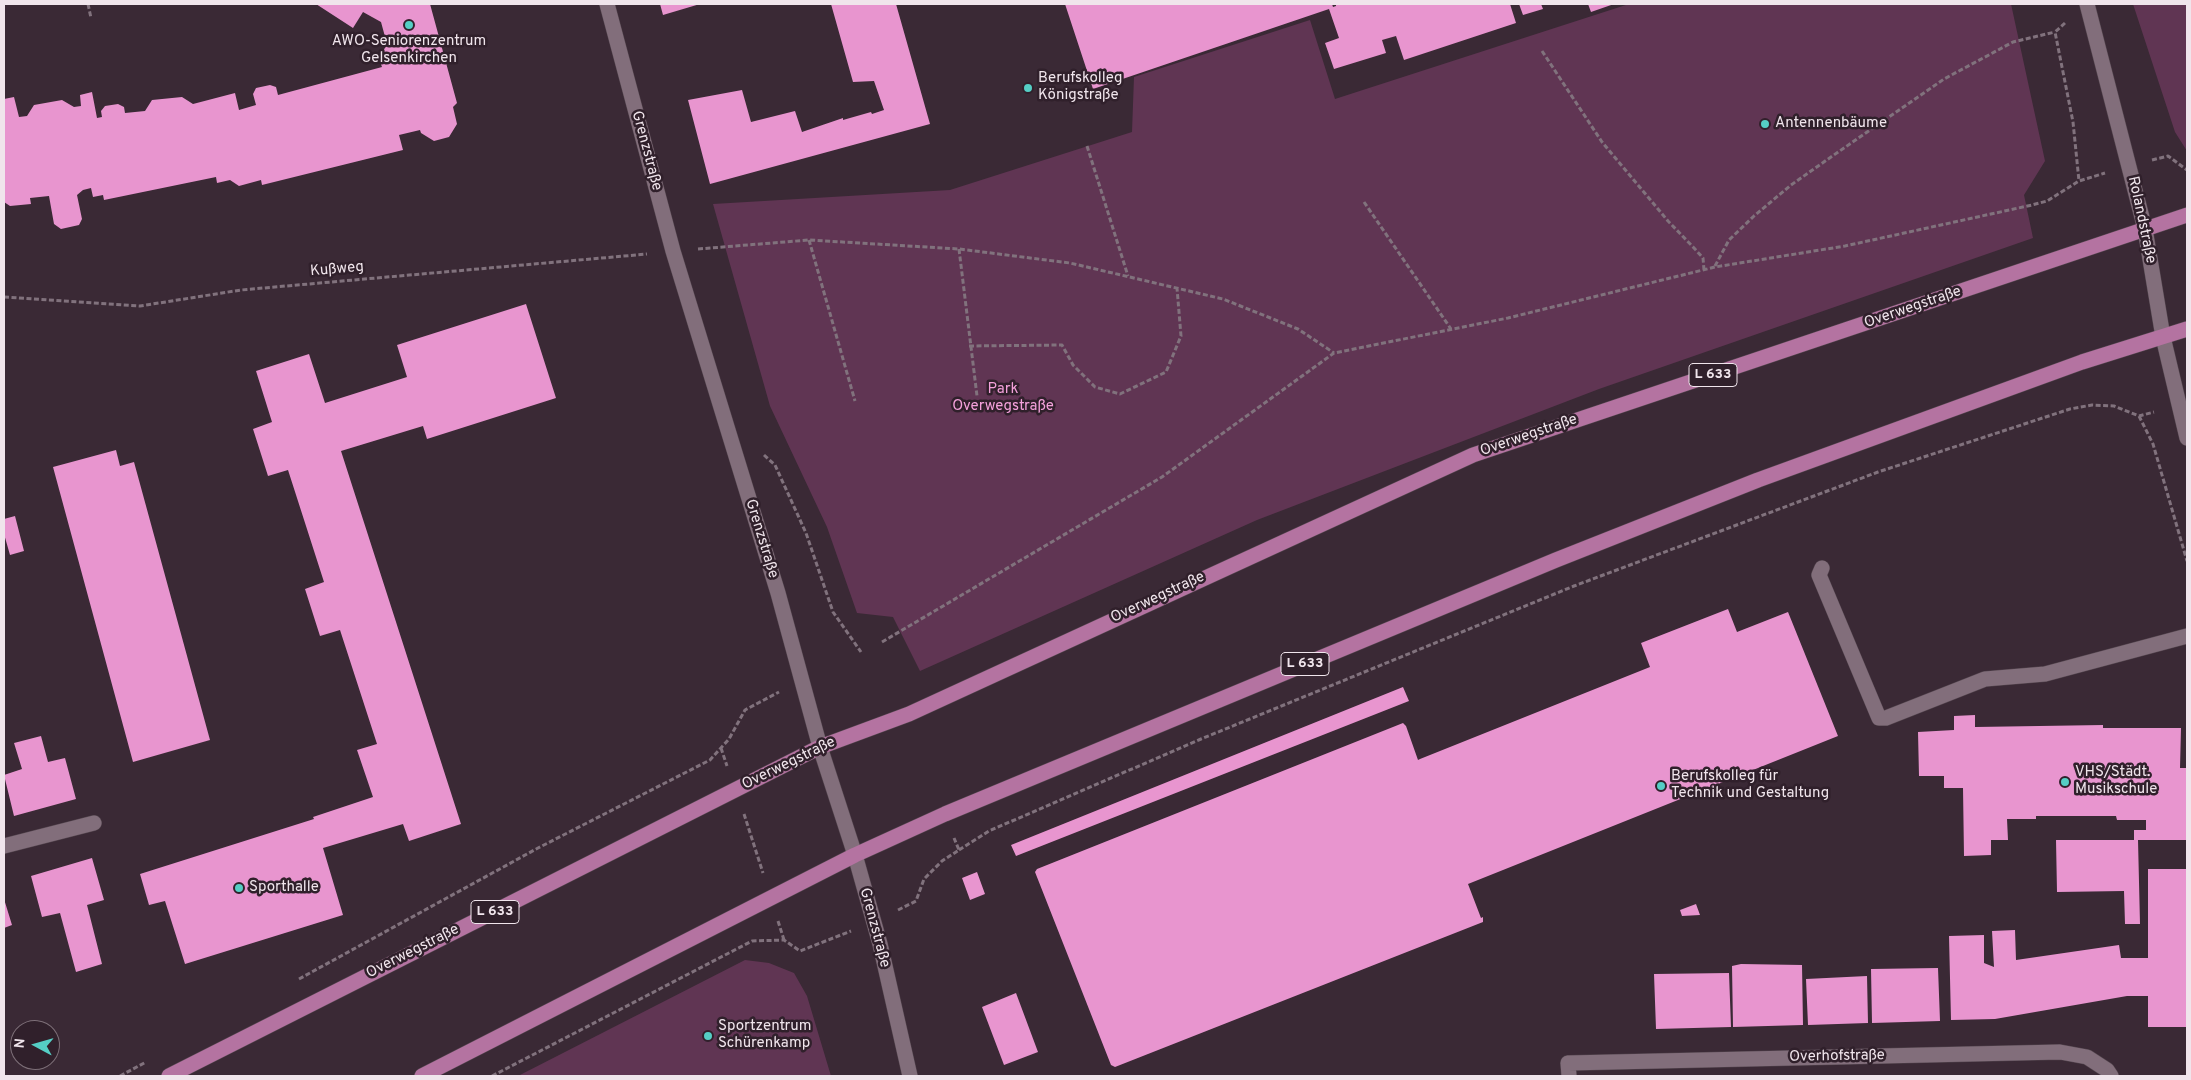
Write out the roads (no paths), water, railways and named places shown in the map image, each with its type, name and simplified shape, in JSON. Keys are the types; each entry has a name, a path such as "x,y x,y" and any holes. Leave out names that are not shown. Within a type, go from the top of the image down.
{"main road":[{"name":"Overwegstraße","path":"169,1076 820,747 908,714 1473,455 2187,215"},
{"name":"L 633","path":"422,1076 855,855 945,814 1547,564 1758,480 2082,362 2187,329"}],"street":[{"name":"Grenzstraße","path":"607,4 673,251 776,586 820,747 855,855 910,1076"},
{"name":"Rolandstraße","path":"2087,5 2145,229 2163,337 2187,438"},
{"path":"1822,568 1819,576 1878,718 1886,718 1985,679 2045,674 2187,636"},
{"path":"4,846 94,823"},
{"name":"Overhofstraße","path":"1569,1076 1568,1063 2060,1052 2087,1057 2107,1070 2111,1076"}],"place":[{"name":"AWO-Seniorenzentrum Gelsenkirchen","path":"409,25"},
{"name":"Berufskolleg Königstraße","path":"1028,88"},
{"name":"Antennenbäume","path":"1765,124"},
{"name":"VHS/Städt. Musikschule","path":"2065,782"},
{"name":"Berufskolleg für Technik und Gestaltung","path":"1661,786"},
{"name":"Sporthalle","path":"239,888"},
{"name":"Sportzentrum Schürenkamp","path":"708,1036"}],"park label":[{"name":"Park Overwegstraße","path":"1003,398"}]}
